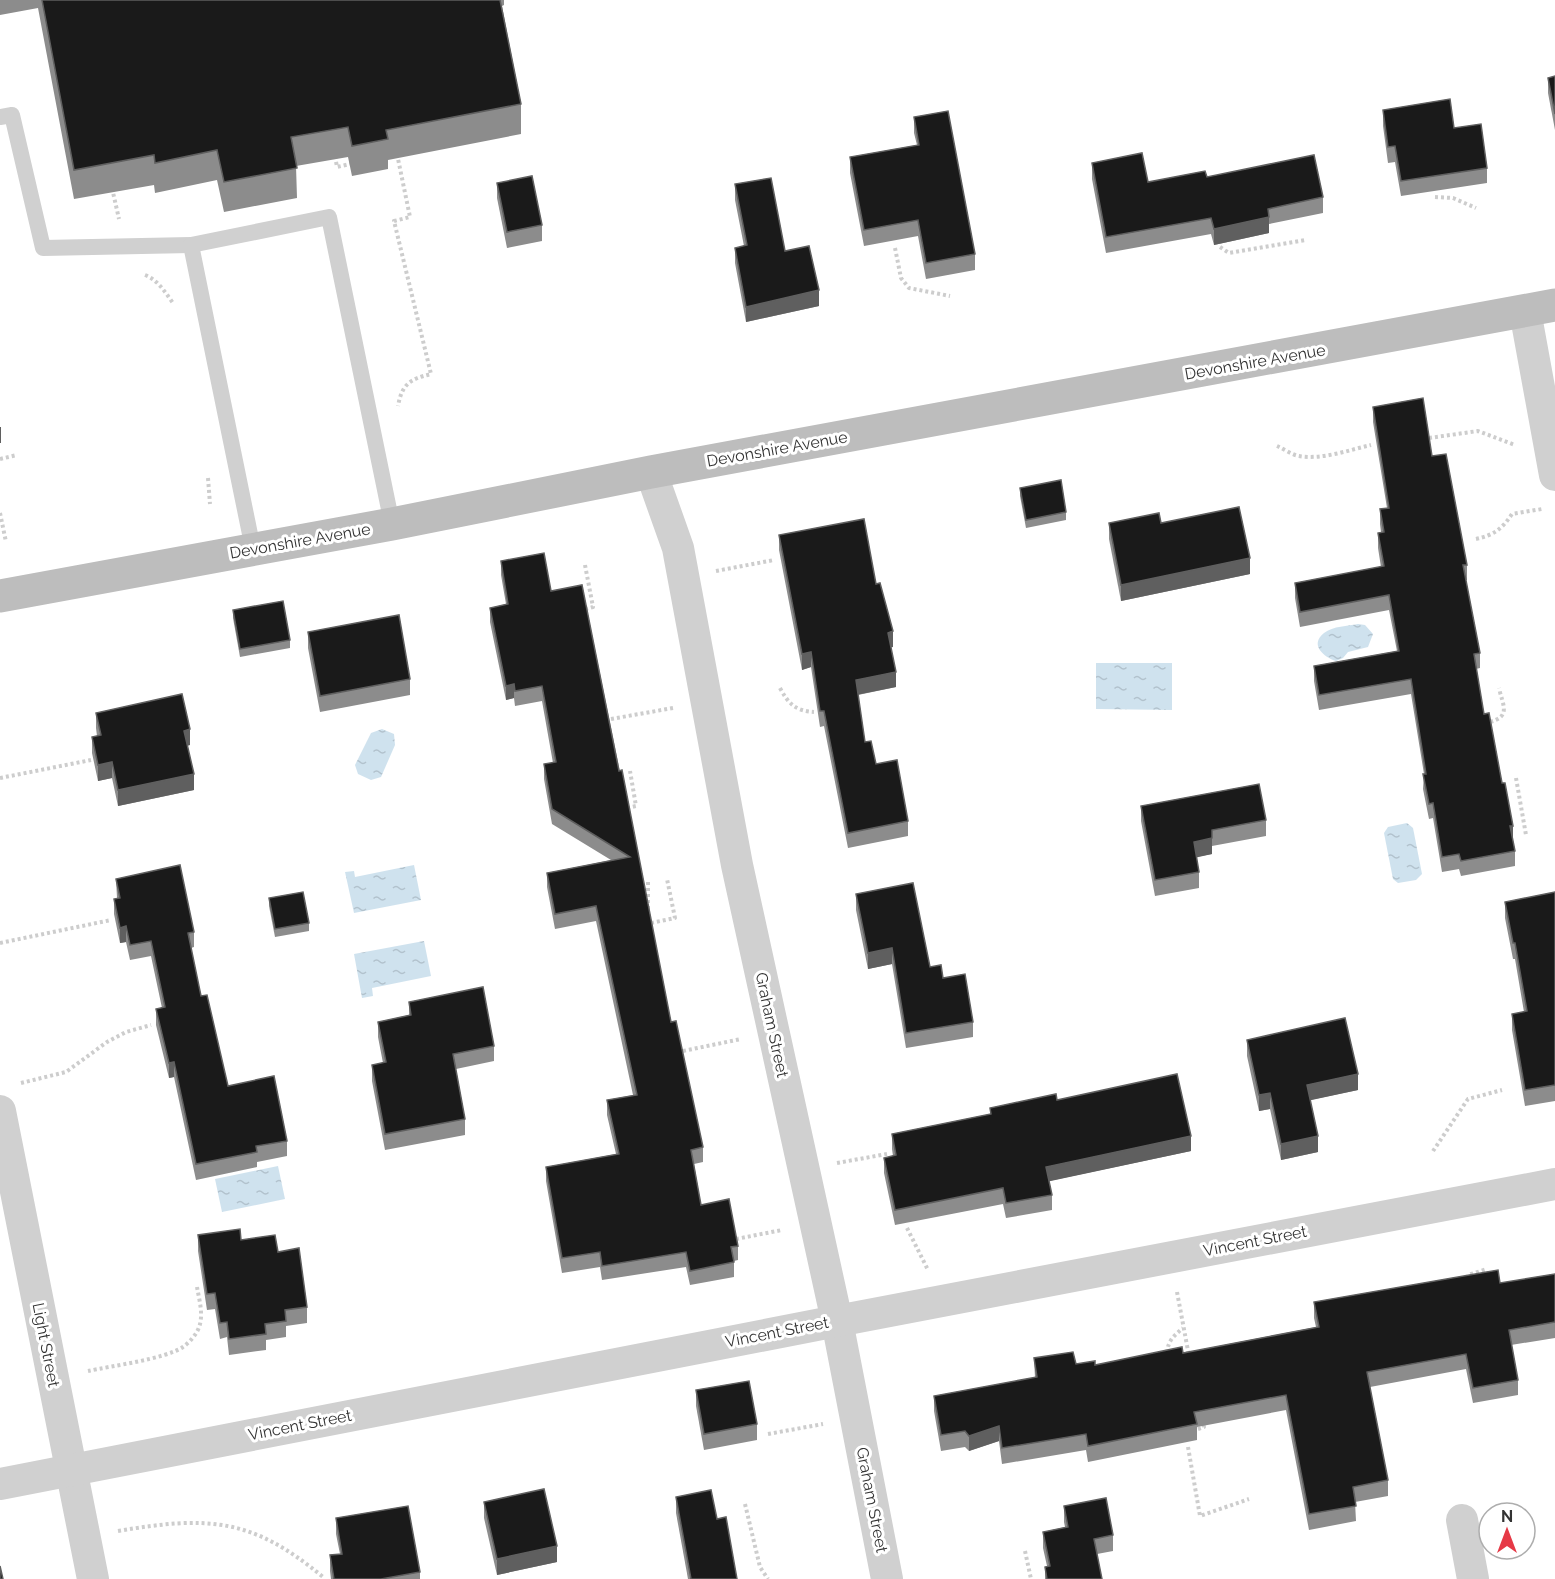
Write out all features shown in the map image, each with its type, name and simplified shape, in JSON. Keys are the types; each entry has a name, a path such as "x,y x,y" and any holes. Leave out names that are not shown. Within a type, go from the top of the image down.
{"main road":[{"name":"Devonshire Avenue","path":"0,597 392,524 651,472 1540,308"}],"street":[{"path":"1540,308 1548,440 1555,475"},
{"name":"Graham Street","path":"651,472 678,548 737,865 837,1321 887,1579"},
{"name":"Light Street","path":"0,1111 93,1579"},
{"name":"Vincent Street","path":"0,1484 1555,1184"},
{"path":"1462,1520 1473,1579"}],"lane":[{"path":"0,117 12,115 43,248 191,245 329,218 392,524"},
{"path":"191,245 253,549"}],"path":[{"path":"333,150 337,167 357,162"},
{"path":"387,156 397,154 410,217 394,220 431,374 414,378 401,391 395,415"},
{"path":"111,182 130,273 149,276 162,287 174,304"},
{"path":"1435,197 1453,198 1476,208"},
{"path":"1220,247 1229,253 1305,240"},
{"path":"895,249 901,278 909,288 950,296"},
{"path":"1429,438 1478,431 1512,444 1521,445 1548,440"},
{"path":"1277,446 1297,456 1303,456 1334,454 1371,445"},
{"path":"0,459 17,455"},
{"path":"206,468 210,504"},
{"path":"1476,539 1491,536 1502,529 1512,514 1544,508"},
{"path":"0,513 6,542"},
{"path":"684,578 774,560"},
{"path":"585,565 593,607 586,609"},
{"path":"780,687 789,704 804,712 814,712"},
{"path":"1490,722 1503,715 1499,687"},
{"path":"612,718 675,707"},
{"path":"0,778 91,760"},
{"path":"627,808 636,806 630,771"},
{"path":"1516,778 1527,835"},
{"path":"651,923 675,918 667,879"},
{"path":"648,882 648,909"},
{"path":"0,943 111,920"},
{"path":"21,1083 66,1072 106,1042 126,1032 151,1025"},
{"path":"683,1051 751,1037"},
{"path":"1433,1151 1468,1099 1502,1090"},
{"path":"804,1169 887,1154"},
{"path":"736,1239 789,1228"},
{"path":"907,1228 928,1270 948,1300"},
{"path":"1170,1257 1190,1361"},
{"path":"1464,1281 1468,1275 1487,1269"},
{"path":"78,1373 157,1356 183,1347 193,1338 200,1325 201,1309 197,1287"},
{"path":"1167,1353 1168,1344 1173,1336 1184,1328"},
{"path":"1198,1429 1204,1427 1201,1416"},
{"path":"768,1434 827,1423"},
{"path":"1188,1446 1200,1516 1250,1499"},
{"path":"745,1504 760,1568 768,1579"},
{"path":"108,1532 184,1522 216,1523 246,1530 276,1543 323,1577"},
{"path":"1025,1551 1031,1579"}],"water":[{"path":"1358,624 1365,625 1373,634 1368,647 1348,652 1336,661 1323,654 1318,642 1324,633"},
{"path":"1096,663 1172,663 1172,710 1096,709"},
{"path":"382,729 394,734 395,745 381,777 371,780 358,774 355,765 371,733"},
{"path":"1407,823 1413,828 1422,874 1416,880 1398,883 1393,879 1384,833 1388,827"},
{"path":"414,865 421,900 354,913 345,872 354,871 355,877"},
{"path":"424,941 431,976 372,988 373,996 362,998 354,954"},
{"path":"278,1166 285,1199 222,1212 215,1179"}],"building":[{"path":"42,0 500,0 521,104 386,130 388,139 352,146 348,127 291,137 297,168 224,182 217,150 155,163 154,155 74,170"},
{"path":"1555,76 1555,114 1548,78"},
{"path":"1450,99 1454,128 1481,124 1487,168 1401,181 1395,146 1388,147 1383,110"},
{"path":"948,111 975,254 926,263 918,220 864,230 850,157 919,145 914,117"},
{"path":"1142,153 1148,182 1205,171 1207,177 1314,155 1323,197 1268,209 1269,217 1214,229 1211,218 1106,237 1092,163"},
{"path":"532,176 542,225 507,232 497,183"},
{"path":"771,178 785,251 809,246 819,290 746,307 735,248 747,245 735,184"},
{"path":"1423,398 1432,456 1446,454 1467,565 1463,565 1480,653 1474,654 1484,714 1489,713 1502,783 1505,783 1513,826 1510,826 1515,851 1461,861 1459,854 1442,857 1433,803 1429,804 1423,774 1426,774 1411,679 1319,695 1314,666 1399,651 1389,595 1300,612 1295,583 1384,566 1378,533 1384,532 1380,509 1389,508 1373,407"},
{"path":"1061,480 1066,512 1026,520 1020,488"},
{"path":"1239,507 1250,558 1121,585 1109,523 1159,513 1161,523"},
{"path":"864,519 876,584 880,583 893,631 888,633 896,672 856,680 865,742 871,741 876,764 897,760 908,821 848,833 824,711 820,711 811,652 802,654 779,535"},
{"path":"544,553 551,591 582,585 619,771 622,770 671,1022 676,1021 703,1147 691,1150 701,1205 729,1199 738,1246 731,1247 734,1262 690,1271 686,1252 602,1266 600,1252 562,1258 546,1167 619,1154 607,1100 637,1095 596,906 555,914 547,873 630,857 552,809 544,764 556,762 542,686 515,691 514,684 506,686 490,608 508,604 501,561"},
{"path":"283,601 290,640 240,649 233,610"},
{"path":"399,615 410,679 320,696 308,632"},
{"path":"182,694 190,729 184,731 194,774 118,790 112,762 98,765 92,737 101,735 96,713"},
{"path":"1259,784 1266,820 1212,830 1212,838 1194,842 1199,872 1155,880 1141,806"},
{"path":"180,865 194,932 188,933 201,996 207,995 228,1086 274,1076 287,1141 256,1146 257,1152 196,1164 174,1062 169,1063 156,1009 165,1007 151,941 130,945 126,926 120,928 114,899 120,898 116,879"},
{"path":"913,883 930,967 941,965 943,978 965,974 973,1022 906,1033 892,948 868,953 856,894"},
{"path":"303,892 309,923 275,929 269,898"},
{"path":"1555,892 1555,1085 1525,1090 1512,1014 1527,1011 1505,902"},
{"path":"483,987 494,1046 453,1054 465,1119 385,1134 372,1065 386,1062 378,1022 411,1015 409,1002"},
{"path":"1345,1018 1358,1074 1307,1085 1318,1136 1281,1144 1270,1093 1259,1095 1247,1040"},
{"path":"1177,1074 1191,1136 1046,1167 1052,1195 1006,1203 1003,1188 895,1210 884,1158 896,1155 892,1134 991,1114 990,1108 1056,1094 1057,1100"},
{"path":"240,1229 241,1240 275,1235 278,1252 299,1248 307,1307 285,1310 286,1321 265,1324 266,1334 229,1339 227,1322 220,1323 215,1293 207,1294 198,1235"},
{"path":"1498,1270 1500,1283 1555,1274 1555,1322 1509,1330 1518,1380 1473,1388 1466,1354 1367,1372 1388,1480 1353,1487 1356,1506 1309,1514 1286,1395 1194,1412 1197,1424 1088,1446 1086,1434 1002,1448 999,1426 969,1436 965,1431 941,1435 934,1396 1037,1377 1034,1358 1073,1352 1076,1364 1095,1361 1095,1365 1182,1347 1183,1353 1319,1327 1314,1302"},
{"path":"749,1381 757,1424 704,1434 696,1390"},
{"path":"544,1489 557,1546 497,1559 484,1502"},
{"path":"711,1490 717,1519 726,1517 737,1579 691,1579 676,1497"},
{"path":"1106,1498 1113,1535 1094,1539 1102,1579 1047,1579 1045,1567 1050,1566 1043,1532 1068,1527 1064,1506"},
{"path":"408,1506 420,1572 381,1579 334,1579 330,1555 342,1554 336,1518"}]}
